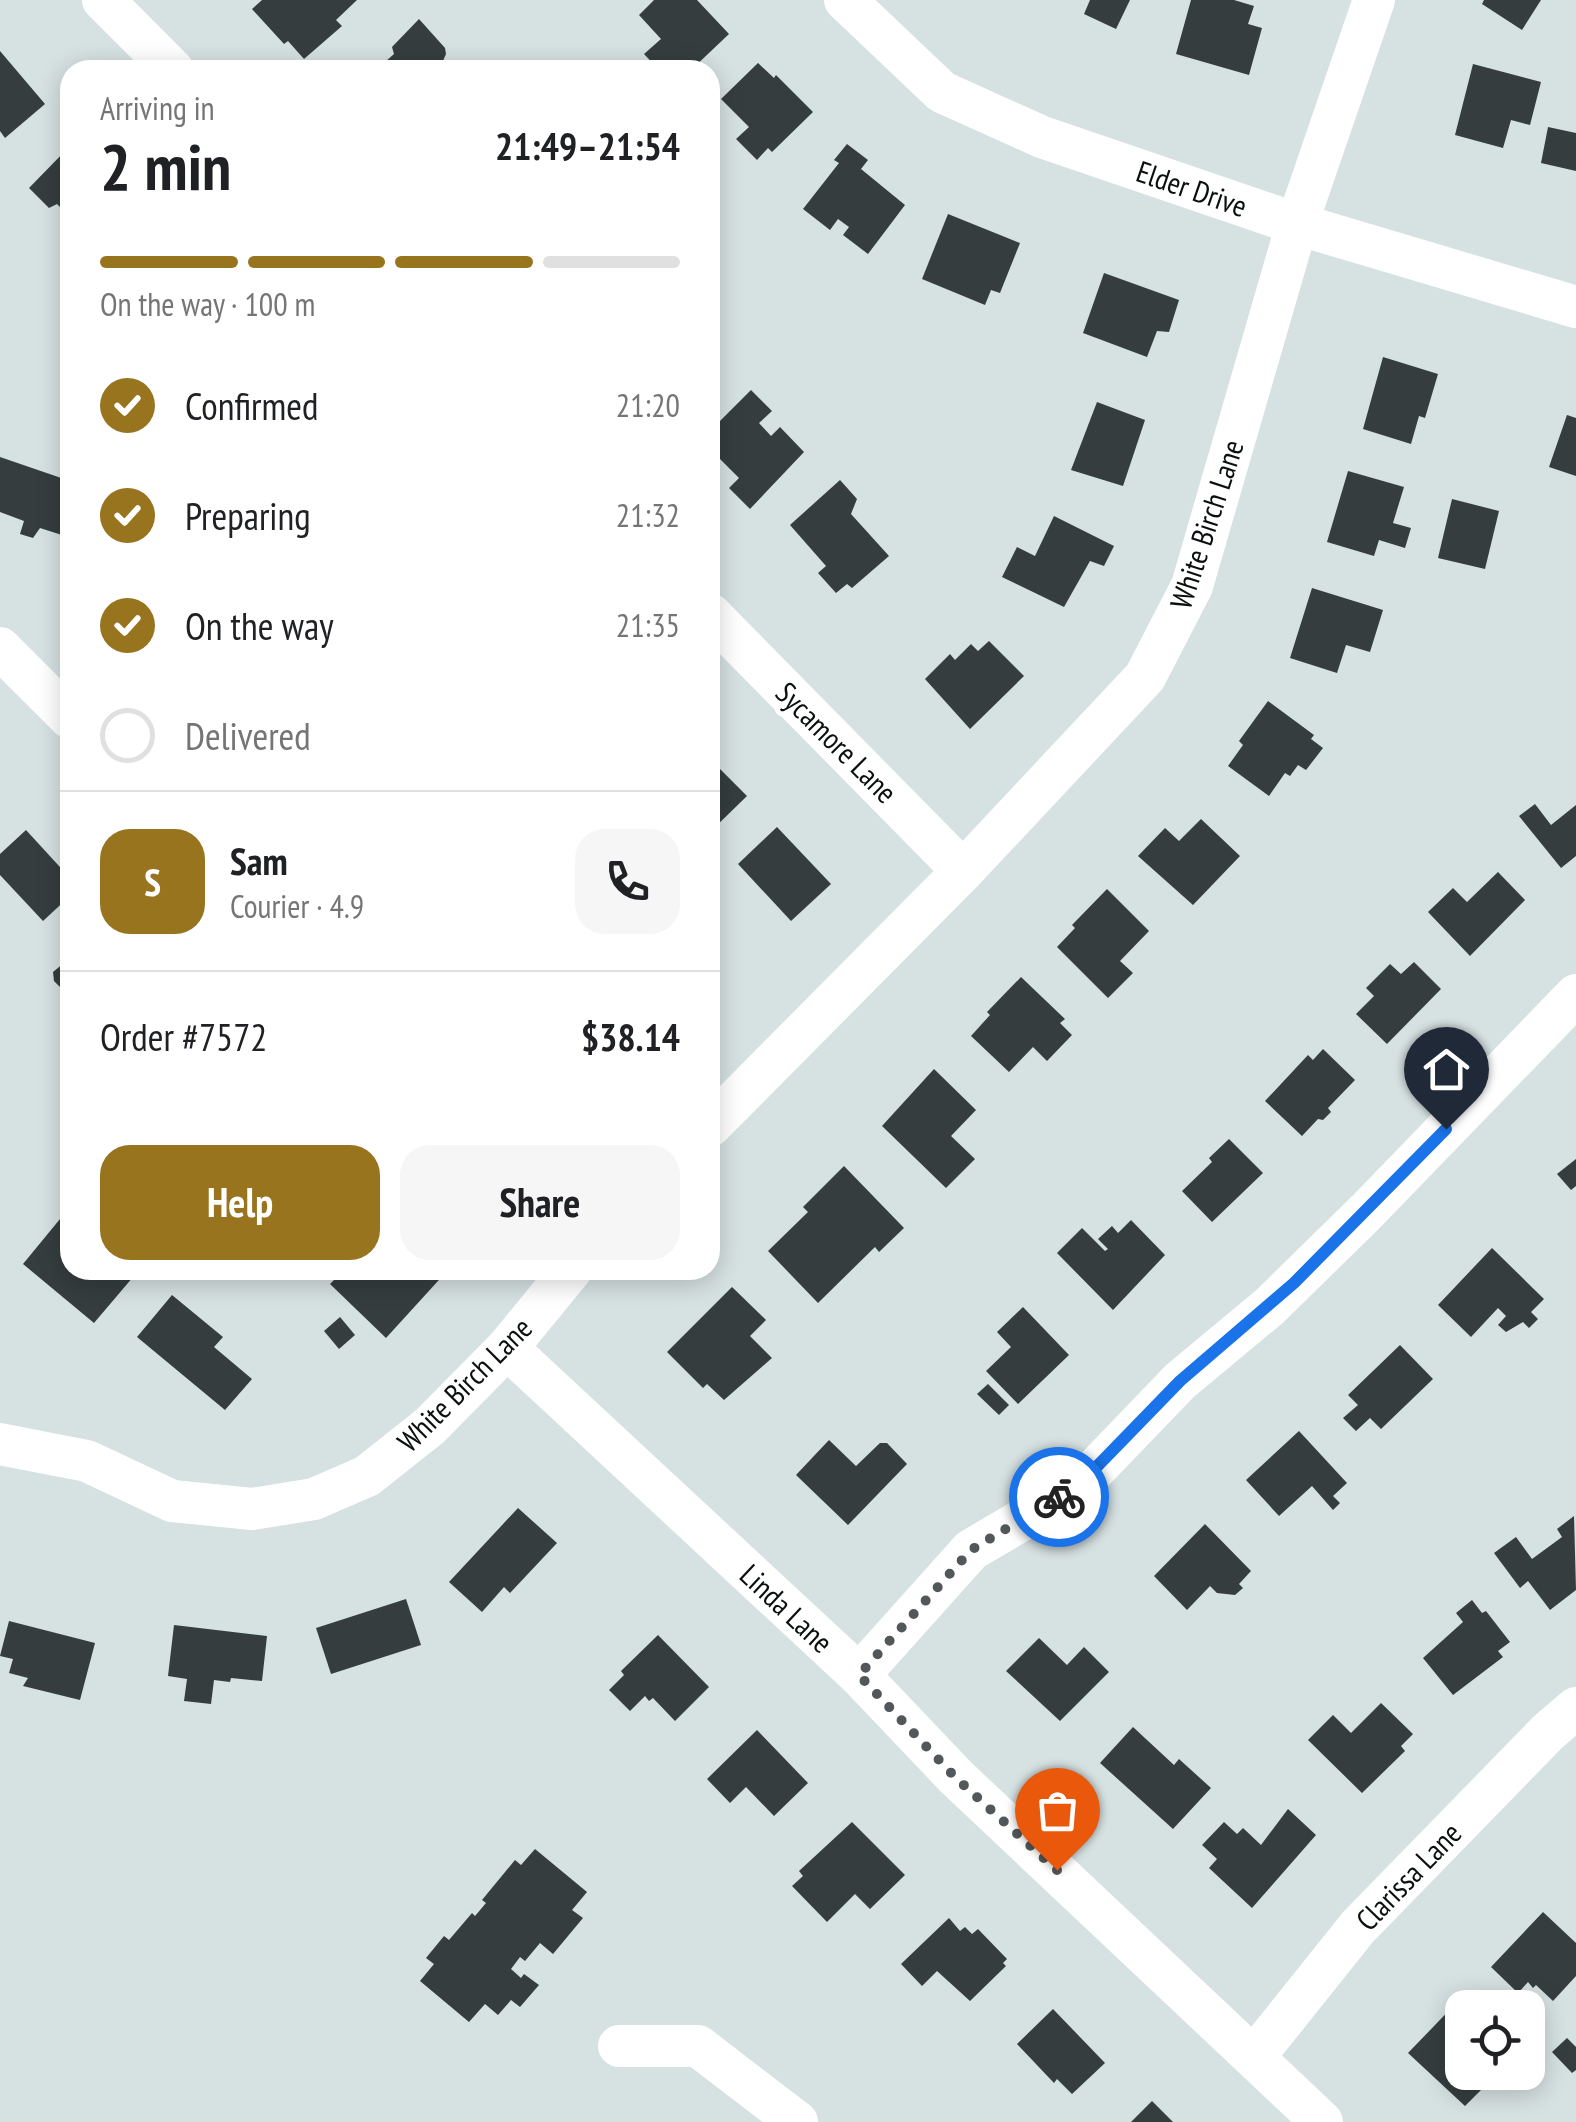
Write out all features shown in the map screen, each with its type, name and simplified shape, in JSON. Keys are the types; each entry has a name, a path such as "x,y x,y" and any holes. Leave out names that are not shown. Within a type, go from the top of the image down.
{"street":[{"path":"103,0 162,60"},
{"name":"Elder Drive","path":"845,0 942,92 1042,137 1297,224 1576,307"},
{"name":"White Birch Lane","path":"720,1116 964,871 1145,677 1192,586 1297,224 1374,0"},
{"name":"Sycamore Lane","path":"720,624 964,871"},
{"path":"0,648 60,708"},
{"path":"859,1675 971,1550 1078,1486 1180,1381 1270,1307 1576,995"},
{"name":"White Birch Lane","path":"0,1444 86,1461 172,1501 252,1510 314,1499 367,1476 430,1426 507,1348 563,1280"},
{"name":"Linda Lane","path":"507,1348 859,1675 956,1778 1322,2122"},
{"name":"Clarissa Lane","path":"1254,2056 1358,1927 1576,1708"},
{"path":"619,2046 698,2046 798,2122"}],"building":[{"path":"262,0 357,0 336,20 342,26 304,59 288,41 284,44 252,9"},
{"path":"654,0 697,0 729,34 702,60 650,60 644,54 661,39 639,15"},
{"path":"1090,0 1130,0 1116,29 1084,14"},
{"path":"1191,0 1234,0 1254,6 1248,24 1262,28 1249,75 1176,54"},
{"path":"1484,0 1541,0 1522,30 1482,4"},
{"path":"419,19 446,54 443,60 387,60 394,54 392,47"},
{"path":"0,51 45,104 5,138 0,131"},
{"path":"758,63 774,78 776,75 813,112 772,152 768,148 757,160 736,139 749,127 721,99"},
{"path":"1473,64 1541,82 1530,125 1511,120 1503,148 1455,135"},
{"path":"1548,127 1576,133 1576,171 1541,163"},
{"path":"847,144 868,160 861,169 905,205 868,254 843,235 849,227 838,219 830,230 803,209 839,163 834,160"},
{"path":"60,156 60,207 57,204 49,208 29,188"},
{"path":"948,214 1020,243 1000,293 991,290 985,305 922,279"},
{"path":"1104,273 1179,300 1169,332 1157,331 1147,357 1083,333"},
{"path":"1383,357 1438,374 1425,418 1419,416 1411,444 1363,429"},
{"path":"751,390 772,411 759,423 771,436 780,427 804,452 750,509 729,488 739,478 720,459 720,421"},
{"path":"1097,402 1145,420 1123,486 1071,470"},
{"path":"1567,415 1576,418 1576,476 1549,467"},
{"path":"0,457 60,478 60,534 40,528 33,538 20,534 24,521 0,512"},
{"path":"1348,471 1404,487 1393,523 1411,528 1405,548 1379,540 1374,556 1327,542"},
{"path":"840,480 857,499 851,514 889,556 852,588 847,584 836,593 818,573 826,566 790,525"},
{"path":"1452,499 1499,511 1485,569 1438,558"},
{"path":"1054,516 1114,546 1104,566 1090,561 1064,607 1002,577 1017,547 1035,556"},
{"path":"1312,588 1383,610 1370,652 1346,645 1337,673 1290,658"},
{"path":"989,641 1024,676 970,729 925,679 950,654 955,660 971,644 978,651"},
{"path":"1268,701 1314,735 1311,739 1323,748 1306,770 1298,765 1290,776 1285,773 1269,796 1228,766 1243,745 1239,741"},
{"path":"720,769 747,796 720,822"},
{"path":"1535,804 1551,825 1576,805 1576,856 1561,868 1519,816"},
{"path":"1201,819 1240,856 1193,905 1138,856 1165,828 1179,841"},
{"path":"777,827 831,884 791,921 738,864"},
{"path":"26,830 60,867 60,905 43,921 0,875 0,854"},
{"path":"1498,872 1525,900 1470,956 1428,912 1453,888 1467,902"},
{"path":"1107,889 1149,931 1120,961 1133,973 1108,998 1057,947 1075,928 1072,925"},
{"path":"1414,962 1441,989 1387,1044 1356,1014 1374,996 1366,988 1390,964 1401,974"},
{"path":"60,966 60,987 54,981 53,972"},
{"path":"1021,977 1065,1019 1060,1023 1072,1035 1047,1061 1033,1047 1009,1072 971,1036 990,1015 987,1012"},
{"path":"1323,1049 1355,1080 1328,1108 1331,1112 1302,1136 1265,1101 1308,1055 1313,1060"},
{"path":"934,1069 976,1110 951,1136 975,1159 946,1188 882,1126"},
{"path":"1229,1139 1263,1173 1212,1222 1182,1191"},
{"path":"1576,1159 1576,1186 1571,1190 1557,1174"},
{"path":"844,1166 904,1228 879,1252 875,1247 818,1303 768,1251 808,1212 803,1207"},
{"path":"60,1219 60,1280 131,1280 94,1323 23,1264"},
{"path":"1131,1220 1165,1255 1113,1310 1057,1253 1082,1228 1105,1251 1108,1249 1098,1239 1112,1226 1118,1233"},
{"path":"1492,1248 1544,1299 1531,1312 1538,1319 1529,1328 1523,1322 1506,1332 1498,1325 1506,1316 1498,1308 1471,1337 1438,1305"},
{"path":"334,1280 439,1280 386,1338 330,1284"},
{"path":"732,1287 766,1320 750,1336 772,1358 724,1400 707,1384 703,1388 667,1352"},
{"path":"172,1295 223,1337 214,1347 252,1379 225,1410 137,1337"},
{"path":"1023,1307 1069,1355 1018,1404 986,1371 1011,1347 997,1332"},
{"path":"340,1317 355,1335 339,1349 324,1331"},
{"path":"1400,1345 1433,1379 1381,1429 1370,1418 1356,1431 1343,1418 1358,1405 1348,1395"},
{"path":"988,1384 1009,1405 999,1415 977,1394"},
{"path":"1299,1431 1347,1483 1333,1496 1340,1503 1333,1510 1312,1486 1279,1516 1246,1480"},
{"path":"829,1440 856,1466 880,1443 887,1443 907,1464 848,1525 796,1475"},
{"path":"518,1508 557,1543 510,1593 504,1587 482,1612 449,1582"},
{"path":"1574,1516 1576,1590 1550,1610 1528,1581 1520,1588 1494,1553 1516,1537 1532,1559 1562,1537 1557,1529"},
{"path":"1205,1524 1251,1571 1235,1595 1217,1593 1210,1586 1187,1610 1154,1576"},
{"path":"406,1599 421,1645 331,1674 316,1628"},
{"path":"1472,1600 1482,1613 1486,1611 1510,1642 1498,1651 1503,1657 1453,1695 1423,1658 1463,1622 1456,1613"},
{"path":"9,1621 95,1643 80,1700 23,1686 28,1678 9,1673 13,1659 0,1656"},
{"path":"174,1625 267,1636 262,1681 214,1680 211,1704 184,1701 187,1679 168,1676"},
{"path":"658,1635 709,1687 675,1721 653,1698 649,1701 645,1696 630,1711 609,1690 624,1675 621,1671"},
{"path":"1039,1638 1067,1665 1084,1647 1109,1672 1060,1721 1006,1671"},
{"path":"1381,1703 1413,1734 1401,1746 1405,1751 1362,1793 1308,1740 1333,1715 1351,1733"},
{"path":"1133,1727 1174,1765 1179,1759 1211,1788 1173,1829 1100,1763"},
{"path":"757,1730 808,1783 774,1816 746,1787 730,1803 707,1779"},
{"path":"1288,1809 1316,1835 1252,1908 1209,1868 1217,1859 1202,1845 1224,1822 1237,1834 1243,1828 1261,1845"},
{"path":"852,1822 905,1875 870,1909 855,1894 827,1922 792,1886 803,1876 799,1871"},
{"path":"535,1849 587,1892 572,1910 583,1918 553,1954 540,1943 525,1961 520,1957 511,1969 539,1985 520,2007 511,2000 498,2015 485,2004 469,2022 420,1981 434,1964 426,1958 444,1936 449,1940 472,1913 475,1916 486,1903 482,1900 515,1860 521,1865"},
{"path":"1543,1912 1576,1943 1576,1976 1553,2001 1545,1990 1536,1985 1533,1988 1528,1982 1521,1990 1515,1990 1491,1967"},
{"path":"949,1918 960,1931 965,1927 972,1934 978,1929 1007,1959 1003,1963 1006,1966 970,2001 937,1971 922,1986 901,1964"},
{"path":"1053,2009 1105,2063 1072,2094 1057,2079 1054,2083 1017,2044"},
{"path":"1445,2015 1445,2087 1408,2053"},
{"path":"1567,2038 1576,2047 1576,2070 1572,2073 1552,2052"},
{"path":"1448,2090 1481,2090 1465,2106"},
{"path":"1152,2101 1173,2122 1131,2122"}],"way so far":[{"path":"1057,1870 956,1778 859,1675 971,1550 1059,1497"}],"route":[{"path":"1059,1497 1078,1486 1180,1381 1270,1307 1446,1129"}]}
